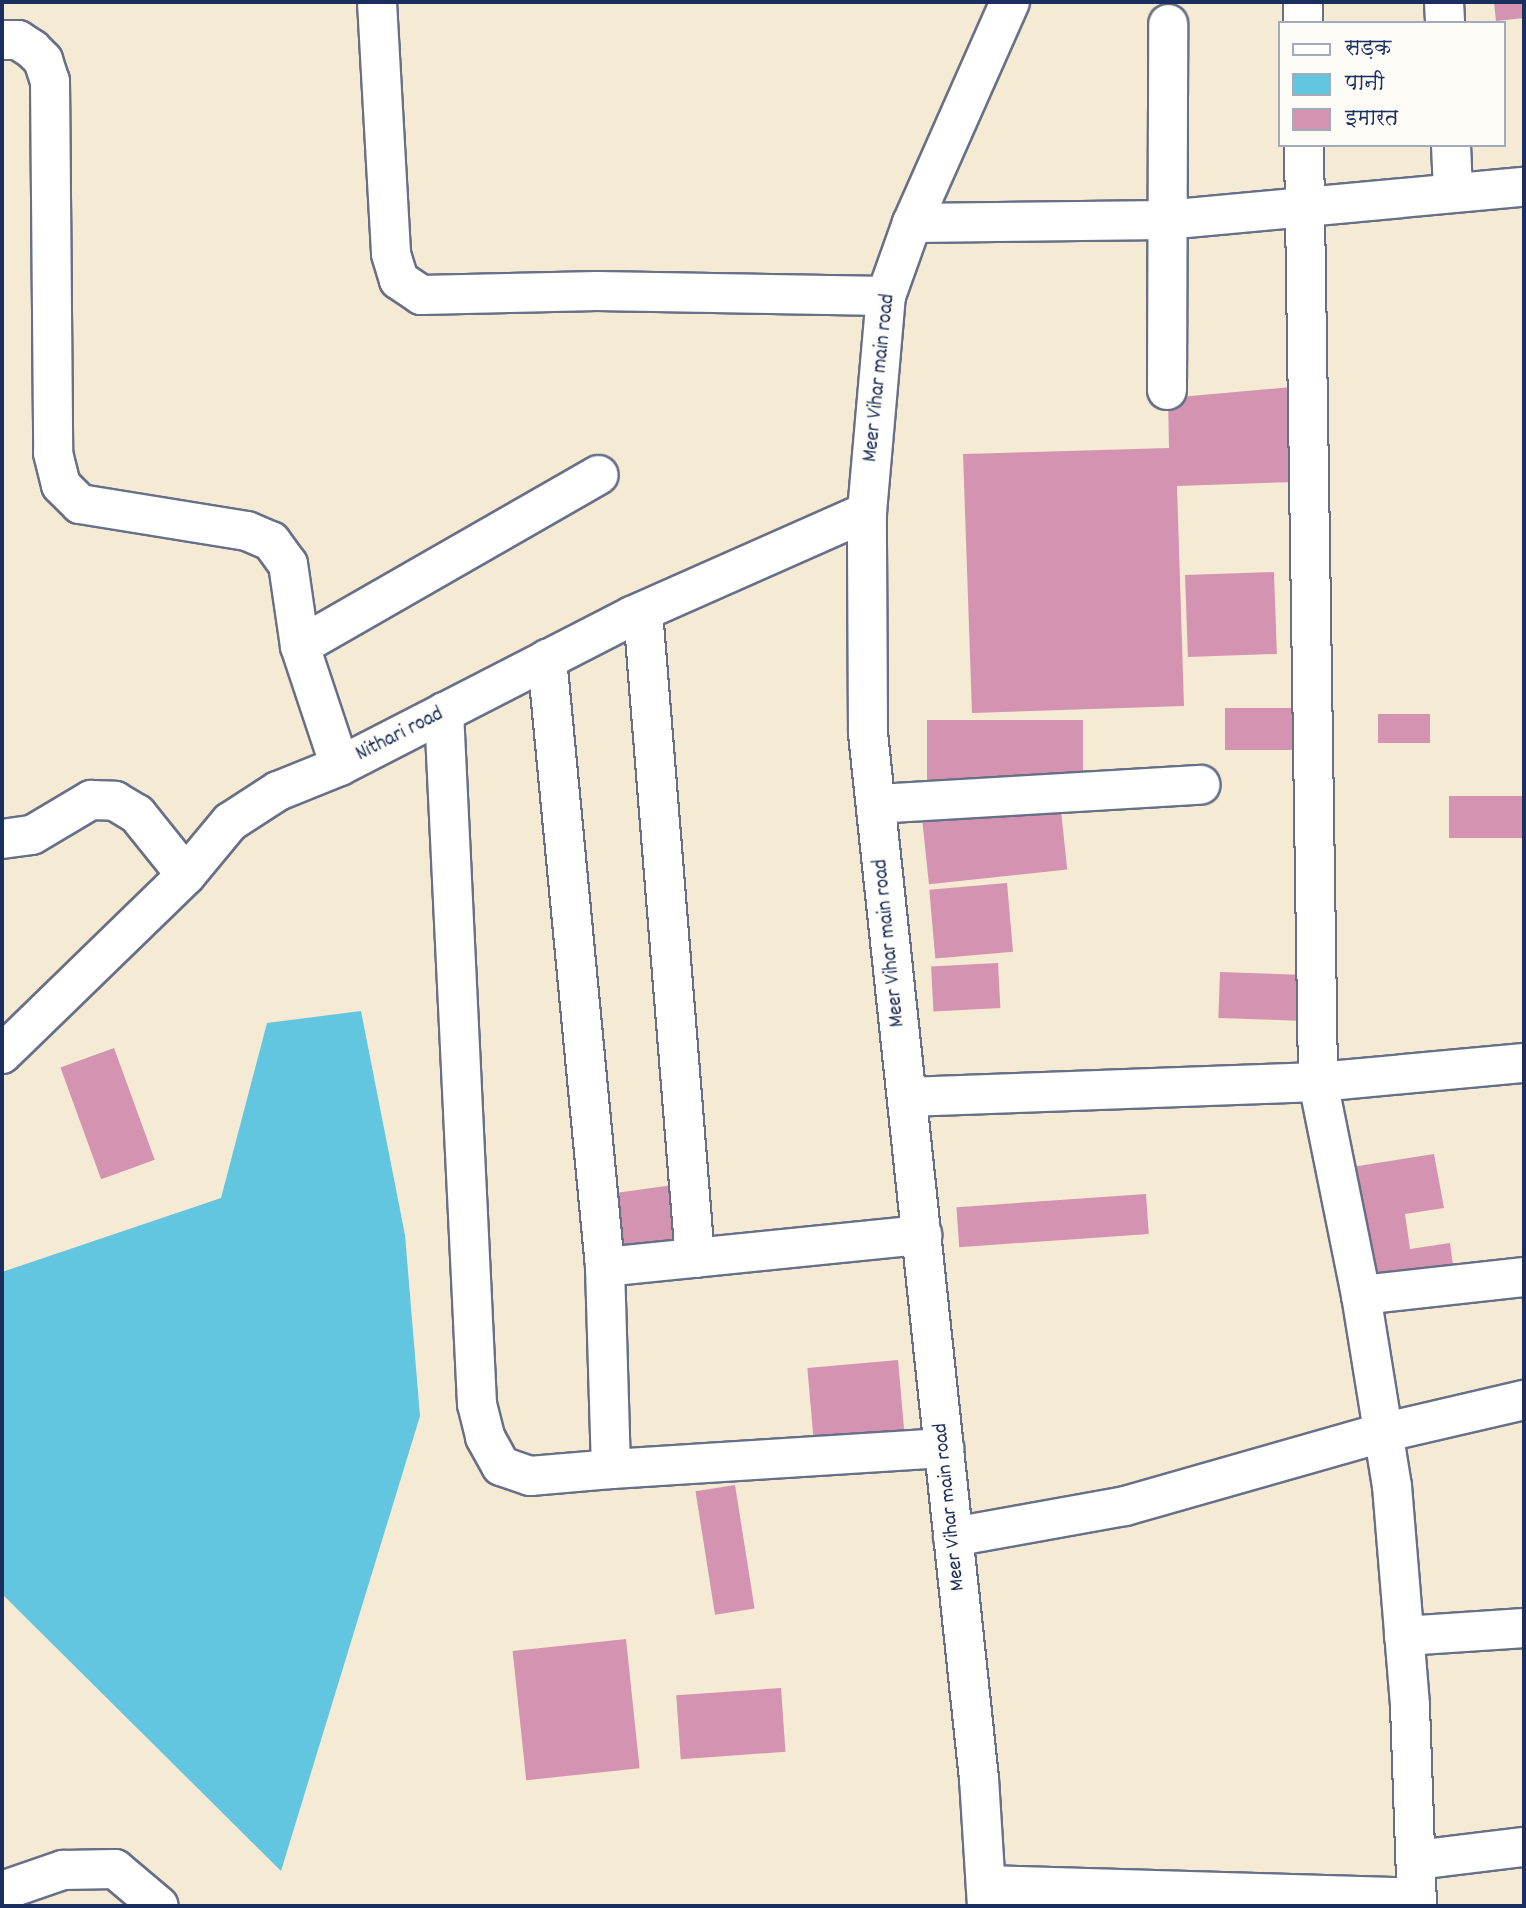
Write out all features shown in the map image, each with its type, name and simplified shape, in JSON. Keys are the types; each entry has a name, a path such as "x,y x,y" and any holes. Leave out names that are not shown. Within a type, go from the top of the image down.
{"street":[{"path":"377,2 391,254 399,280 421,295 597,291 886,296"},
{"name":"Meer Vihar main road","path":"986,1895 954,1537 868,733 867,512 886,296 912,223 1010,2"},
{"path":"1303,2 1303,21"},
{"path":"1444,2 1446,21"},
{"path":"1167,390 1165,220 1168,24"},
{"path":"2,40 18,40 32,49 43,60 50,81 53,453 61,485 80,504 247,531 271,541 288,564 300,646 340,766"},
{"path":"986,1895 1417,1902 1404,1636 1392,1486 1361,1295 1318,1082 1304,147"},
{"path":"1451,147 1453,191"},
{"path":"912,223 1165,220 1453,191 1524,187"},
{"path":"300,646 598,475"},
{"name":"Nithari road","path":"7,1038 186,875 230,822 278,791 340,766 643,612 867,512"},
{"path":"643,612 695,1258"},
{"path":"547,659 605,1267 611,1469"},
{"path":"444,712 477,1404 485,1437 501,1466 530,1476 944,1448"},
{"path":"876,804 1200,785"},
{"path":"2,839 32,835 91,800 116,801 137,814 186,875"},
{"path":"906,1097 1318,1082 1524,1063"},
{"path":"605,1267 922,1235"},
{"path":"1361,1295 1524,1277"},
{"path":"954,1537 1125,1506 1382,1433 1524,1400"},
{"path":"1404,1636 1524,1628"},
{"path":"1416,1860 1524,1847"},
{"path":"2,1891 63,1870 115,1869 159,1906"}],"water":[{"path":"361,1011 405,1235 420,1416 281,1871 2,1594 2,1272 221,1198 267,1023"}],"building":[{"path":"1494,2 1524,2 1524,18 1496,21"},
{"path":"1292,387 1296,482 1177,486 1184,706 972,713 963,454 1169,448 1168,398"},
{"path":"1274,572 1277,654 1188,657 1185,575"},
{"path":"1225,708 1303,708 1303,750 1225,750"},
{"path":"1378,714 1430,714 1430,743 1378,743"},
{"path":"927,720 1083,720 1083,782 927,782"},
{"path":"1449,796 1524,796 1524,838 1449,838"},
{"path":"1060,801 1067,870 929,884 922,816"},
{"path":"1007,883 1013,952 935,959 929,890"},
{"path":"998,963 1000,1008 933,1011 931,967"},
{"path":"1220,972 1306,975 1304,1021 1218,1018"},
{"path":"114,1048 155,1160 101,1179 60,1067"},
{"path":"1434,1154 1444,1208 1405,1214 1410,1249 1450,1243 1454,1273 1372,1287 1352,1167"},
{"path":"680,1184 688,1241 608,1253 600,1195"},
{"path":"1146,1194 1149,1234 959,1247 956,1207"},
{"path":"898,1360 904,1431 814,1439 807,1368"},
{"path":"735,1485 755,1608 715,1615 695,1491"},
{"path":"626,1639 640,1768 526,1780 513,1651"},
{"path":"781,1688 785,1752 681,1759 676,1695"}]}
